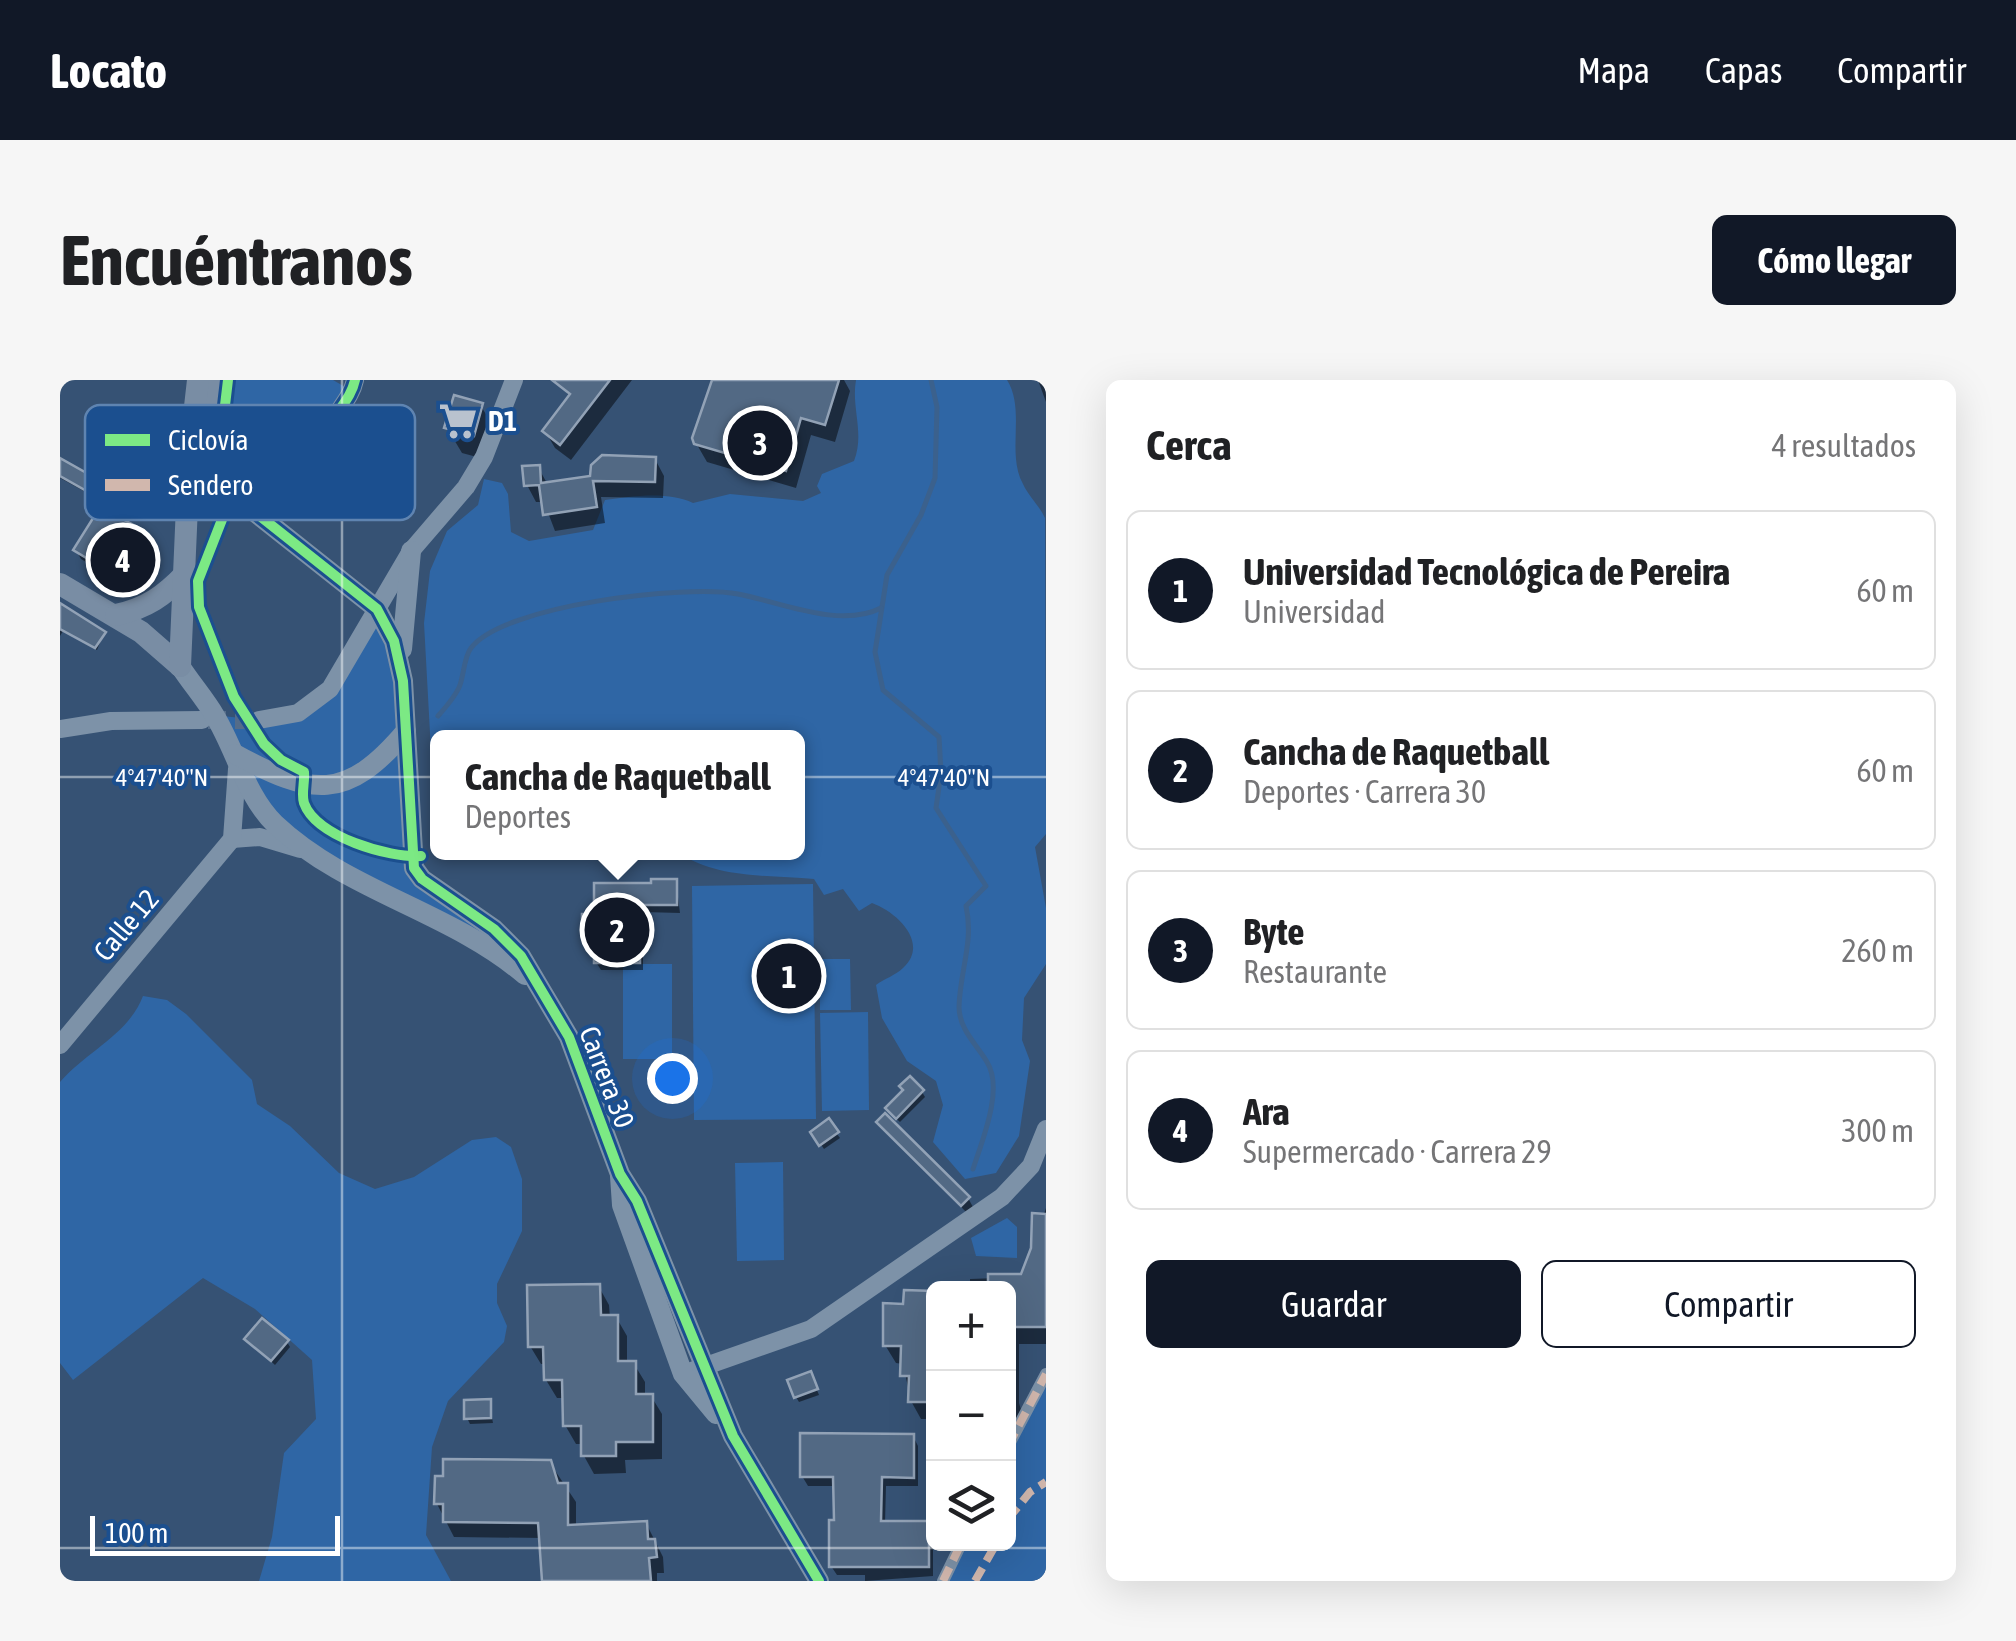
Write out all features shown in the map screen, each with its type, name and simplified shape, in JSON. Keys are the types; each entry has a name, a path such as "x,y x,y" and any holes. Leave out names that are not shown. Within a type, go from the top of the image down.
{"main road":[{"path":"196,405 198,380"},
{"path":"216,405 219,380"},
{"path":"180,666 188,520"},
{"path":"116,615 142,609 166,594 186,573"},
{"path":"60,584 116,615 180,666"}],"street":[{"path":"342,405 355,380"},
{"path":"259,720 298,712 323,696 411,552 466,487 484,457 514,380"},
{"path":"264,520 376,610"},
{"path":"403,680 402,630 411,552"},
{"name":"Carrera 30","path":"376,610 394,642 403,680 414,868 442,895 510,943 569,1036 620,1174 637,1201 692,1370 819,1581"},
{"name":"Carrera 30","path":"180,666 235,754 260,808 308,853 478,940 538,986"},
{"path":"60,729 111,722 202,720"},
{"path":"235,754 292,783 334,785 371,768 406,730"},
{"path":"235,754 239,797 232,840 274,840 308,853"},
{"name":"Calle 12","path":"60,1045 232,840"},
{"path":"692,1370 811,1328 964,1224 1018,1182 1036,1156 1046,1129"},
{"path":"1016,1431 1046,1374"},
{"path":"943,1581 958,1551"}],"shaded area":[{"path":"219,380 333,380 352,391 339,405 216,405"},
{"path":"856,380 1007,380 1015,405 1018,472 1045,518 1046,834 1035,847 1046,908 1046,964 1024,998 1022,1040 1030,1061 1019,1136 996,1173 965,1179 933,1142 943,1105 936,1081 907,1061 882,1018 876,985 903,968 913,949 912,939 900,921 872,903 859,911 843,889 824,895 814,879 727,872 692,860 805,860 805,730 430,733 424,623 430,571 447,531 478,505 484,479 502,483 508,494 511,532 529,541 593,530 605,500 662,496 693,503 730,494 803,501 821,493 817,486 822,474 854,461 858,440"},
{"path":"377,609 394,641 411,857 475,915 538,986 274,823 214,715 259,720 316,702"},
{"path":"813,884 816,1119 694,1120 692,886"},
{"path":"820,959 850,959 851,1010 820,1010"},
{"path":"623,964 672,964 672,1059 623,1059"},
{"path":"143,996 167,1000 186,1014 252,1080 257,1104 290,1126 339,1173 375,1189 414,1177 472,1140 496,1137 511,1147 522,1179 522,1231 497,1284 497,1303 507,1326 504,1342 448,1401 432,1447 426,1535 451,1581 259,1581 272,1537 284,1453 316,1419 312,1360 255,1309 203,1278 73,1380 60,1363 60,1082 128,1022"},
{"path":"868,1012 869,1110 822,1111 820,1013"},
{"path":"783,1162 784,1260 737,1261 735,1163"},
{"path":"1007,1218 1017,1227 1017,1258 976,1256 971,1238"},
{"path":"1046,1374 1046,1581 943,1581 958,1551 1016,1551 1016,1432"}],"building":[{"path":"552,380 610,380 560,445 542,431 570,394"},
{"path":"712,380 839,380 825,425 801,418 786,471 694,444 692,438"},
{"path":"454,395 483,403 474,436 444,428"},
{"path":"602,455 656,457 655,482 593,481 597,507 543,515 539,485 524,486 522,466 540,465 541,483 590,476 591,465"},
{"path":"60,458 85,472 85,490 60,476"},
{"path":"92,520 124,520 143,530 122,579 73,550"},
{"path":"60,603 106,632 95,648 60,629"},
{"path":"651,879 677,879 677,905 640,905 640,963 594,963 594,929 582,929 582,914 594,914 594,883 651,883"},
{"path":"910,1076 924,1090 896,1119 885,1108 903,1090 899,1086"},
{"path":"885,1113 970,1197 961,1206 876,1122"},
{"path":"829,1118 839,1132 819,1146 810,1132"},
{"path":"1032,1213 1046,1214 1046,1327 1016,1327 1016,1281 988,1281 988,1274 1021,1274 1031,1248"},
{"path":"600,1284 601,1315 618,1315 618,1361 636,1361 636,1394 653,1394 653,1442 616,1442 616,1456 581,1456 581,1426 563,1426 562,1380 544,1380 543,1347 528,1347 527,1285"},
{"path":"904,1290 926,1291 926,1402 908,1402 909,1376 900,1376 901,1346 883,1346 883,1303 903,1304"},
{"path":"262,1318 289,1340 271,1361 244,1339"},
{"path":"811,1371 818,1389 794,1398 787,1380"},
{"path":"491,1399 491,1418 464,1419 464,1400"},
{"path":"800,1433 914,1434 914,1478 882,1477 881,1521 926,1521 929,1567 829,1567 833,1477 800,1477"},
{"path":"443,1459 551,1460 558,1483 568,1483 568,1525 647,1521 648,1539 655,1539 657,1557 649,1558 651,1581 542,1581 538,1523 443,1522 443,1504 434,1504 435,1476 443,1476"}],"waterway":[{"path":"931,380 937,407 935,478 921,515 887,575 875,652 883,690 939,737 941,773 936,808 986,886 966,906 968,944 959,1007 965,1030 992,1073 990,1115 973,1169"},
{"path":"438,716 458,689 471,648 490,633 556,609 679,592 738,594 829,615 865,614 881,608"}],"tunnel":[{"path":"208,720 259,720"}],"marked path":[{"path":"1016,1431 1046,1374"},
{"path":"1016,1509 1030,1492 1046,1482"},
{"path":"943,1581 958,1551"},
{"path":"975,1581 992,1551"}],"cycle path":[{"path":"225,405 228,380"},
{"path":"343,405 355,380"},
{"path":"222,520 198,581 199,607 234,697 264,744 281,760 304,772 304,803 323,826 373,849 421,856"},
{"path":"265,520 377,609 394,641 403,681 414,868 422,879 494,929 521,956 569,1037 620,1174 637,1201 733,1436 819,1581"}],"place":[{"name":"D1","path":"458,421"},
{"name":"Byte","path":"760,443"},
{"name":"Ara","path":"123,560"},
{"name":"Cancha de Raquetball","path":"617,930"},
{"name":"Universidad Tecnológica de Pereira","path":"789,976"}]}
